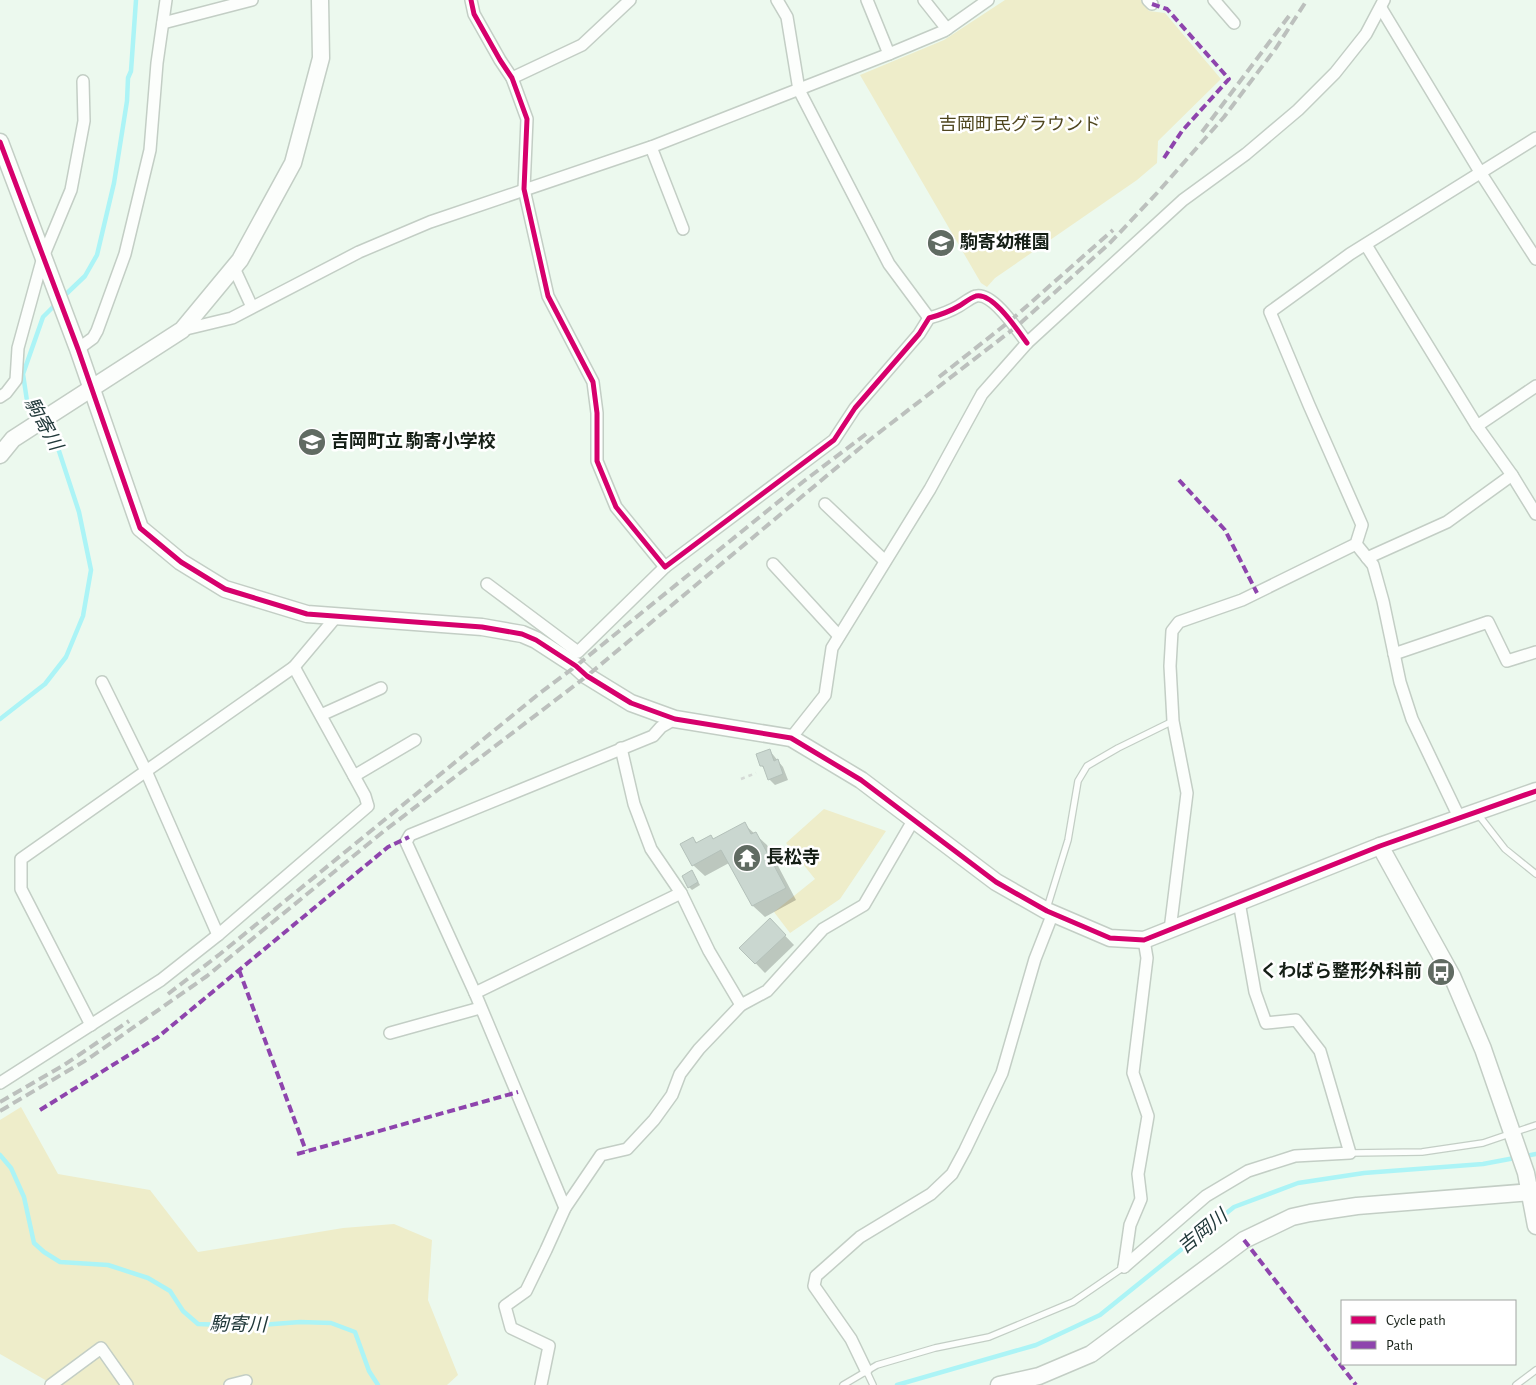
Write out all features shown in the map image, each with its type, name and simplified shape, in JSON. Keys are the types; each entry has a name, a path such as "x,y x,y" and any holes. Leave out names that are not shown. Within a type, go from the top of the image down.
{"street":[{"path":"78,349 93,338 97,331 125,254 150,150 157,63 166,0"},
{"path":"163,23 252,0"},
{"path":"0,455 13,439 182,330 240,260 293,163 321,58 320,0"},
{"path":"471,0 474,14 512,78 526,119 524,189 548,296 593,382 597,413 597,461 616,507 665,567"},
{"path":"512,78 582,45 630,0"},
{"path":"777,0 787,17 799,90 889,264 930,318"},
{"path":"867,0 889,54"},
{"path":"924,0 947,29"},
{"path":"182,330 232,318 359,252 430,222 651,148 889,54 947,29 988,0"},
{"path":"1214,0 1234,23"},
{"path":"1382,4 1480,172 1536,258"},
{"path":"791,738 825,695 832,648 930,489 982,394 1027,343 1183,200 1246,154 1298,110 1335,73 1366,34 1382,4"},
{"path":"0,396 6,393 16,380 18,348 43,257 71,190 84,121 83,81"},
{"path":"1170,930 1187,793 1173,721 1170,666 1172,631 1179,622 1242,600 1356,544 1362,525 1270,312 1350,254 1536,138"},
{"path":"0,142 78,349 140,528 180,562 225,589 307,614 482,627 522,634 536,640 631,703 675,719 791,738 861,780 996,882 1050,912 1110,938 1144,940 1380,846 1536,791"},
{"path":"651,148 683,229"},
{"path":"1366,245 1477,426 1536,514"},
{"path":"234,268 252,307"},
{"path":"487,584 578,652 665,567 834,440 854,408 919,334 930,318 942,315 976,296 983,296 990,299 997,306 1027,343"},
{"path":"1477,426 1536,386"},
{"path":"1367,558 1447,522 1512,476"},
{"path":"825,504 885,561"},
{"path":"1356,544 1373,565 1383,601 1400,682 1412,719 1458,817"},
{"path":"773,564 839,636"},
{"path":"91,1026 21,889 21,859 294,667 336,617"},
{"path":"522,634 534,620"},
{"path":"1394,654 1488,622 1507,660 1536,652"},
{"path":"0,1083 160,980 218,935 368,806 365,796 294,667"},
{"path":"102,682 146,771 218,935"},
{"path":"320,715 381,688"},
{"path":"565,1208 475,993 406,842 410,835 653,736 660,727 675,719"},
{"path":"354,776 415,740"},
{"path":"621,748 634,804 651,850 681,893 709,951 741,1006"},
{"path":"541,1385 549,1346 511,1328 505,1306 526,1291 565,1208 601,1155 627,1148 654,1120 672,1094 680,1074 699,1048 741,1006 768,991 823,929 864,905 914,819"},
{"path":"1380,846 1452,976 1483,1049 1533,1191 1536,1226"},
{"path":"475,993 681,893"},
{"path":"1124,1267 1206,1196 1248,1171 1295,1156 1350,1152 1320,1051 1296,1020 1266,1023 1255,992 1239,902"},
{"path":"868,1374 851,1339 814,1286 816,1276 860,1237 931,1194 952,1174 1002,1073 1050,912"},
{"path":"1124,1267 1130,1225 1141,1198 1138,1174 1148,1116 1133,1073 1147,958 1144,940"},
{"path":"390,1032 480,1008"},
{"path":"1000,1385 1039,1376 1091,1354 1244,1240 1292,1217 1310,1212 1357,1206 1533,1191"},
{"path":"51,1385 100,1348 127,1385"},
{"path":"230,1385 246,1381"}],"lane":[{"path":"1050,912 1068,840 1078,781 1087,766 1118,748 1173,721"},
{"path":"1476,811 1505,849 1536,874"},
{"path":"1350,1152 1422,1152 1483,1143 1514,1136 1536,1125"},
{"path":"843,1385 868,1374 877,1365 935,1348 988,1338 1073,1302 1124,1267"},
{"path":"1516,1385 1536,1370"},
{"path":"868,1374 873,1385"}],"path":[{"path":"741,779 756,773"}],"green space":[{"name":"吉岡町民グラウンド","path":"1005,0 1141,0 1149,11 1165,13 1221,79 1158,141 1157,163 1137,180 995,278 987,287 981,283 860,75 944,40"},
{"path":"824,809 886,831 840,899 790,933 774,912 815,879 786,843"},
{"path":"21,1107 58,1174 150,1190 198,1252 343,1228 394,1224 432,1240 428,1300 458,1375 447,1385 54,1385 0,1354 0,1120"}],"building":[{"path":"770,749 774,761 778,759 783,774 768,780 756,754"},
{"name":"長松寺","path":"745,822 751,834 756,832 786,888 752,906 721,850 692,866 680,844 693,837 696,843 711,835 713,839"},
{"path":"692,870 698,882 688,888 682,876"},
{"path":"770,918 786,935 755,964 739,948"}],"waterway":[{"name":"駒寄川","path":"63,297 85,276 97,255 114,183 127,101 136,0"},
{"name":"駒寄川","path":"0,719 45,684 66,657 83,616 91,570 79,512 58,448 27,401 23,374 43,317 57,303"},
{"name":"吉岡川","path":"897,1385 1036,1345 1100,1315 1234,1207 1298,1183 1364,1173 1483,1164 1536,1154"},
{"name":"駒寄川","path":"0,1155 11,1168 24,1197 34,1243 60,1262 108,1265 148,1278 170,1291 183,1311 198,1324 249,1326 300,1322 331,1323 355,1332 369,1371 378,1385"}],"railway":[{"path":"0,1111 88,1059 207,976 384,831 587,676 872,438 1016,327 1109,244 1157,193 1224,117 1276,48 1307,0"},
{"path":"1202,132 1289,16"},
{"path":"939,377 1010,321 1113,230"},
{"path":"168,994 220,954 804,481 870,431"},
{"path":"0,1102 64,1065 129,1021"}],"marked path":[{"path":"1152,4 1167,9 1229,79 1182,131 1164,158"},
{"path":"1179,480 1225,530 1257,593"},
{"path":"40,1110 158,1037 388,847 409,837"},
{"path":"239,970 306,1151"},
{"path":"297,1154 518,1092"},
{"path":"1244,1240 1356,1385"}],"cycle path":[{"path":"471,0 474,14 512,78 527,119 524,189 548,296 593,382 597,413 597,461 616,507 665,567 834,440 855,408 919,334 929,318 952,310 976,296 983,296 997,306 1027,343"},
{"path":"0,142 78,349 140,528 181,562 225,589 307,614 482,627 522,634 536,640 576,666 587,676 631,703 675,719 791,738 861,780 996,882 1047,911 1110,938 1144,940 1380,846 1536,791"}],"place":[{"name":"駒寄幼稚園","path":"941,243"},
{"name":"吉岡町立 駒寄小学校","path":"312,442"},
{"name":"長松寺","path":"747,858"},
{"name":"くわばら整形外科前","path":"1441,972"}]}
